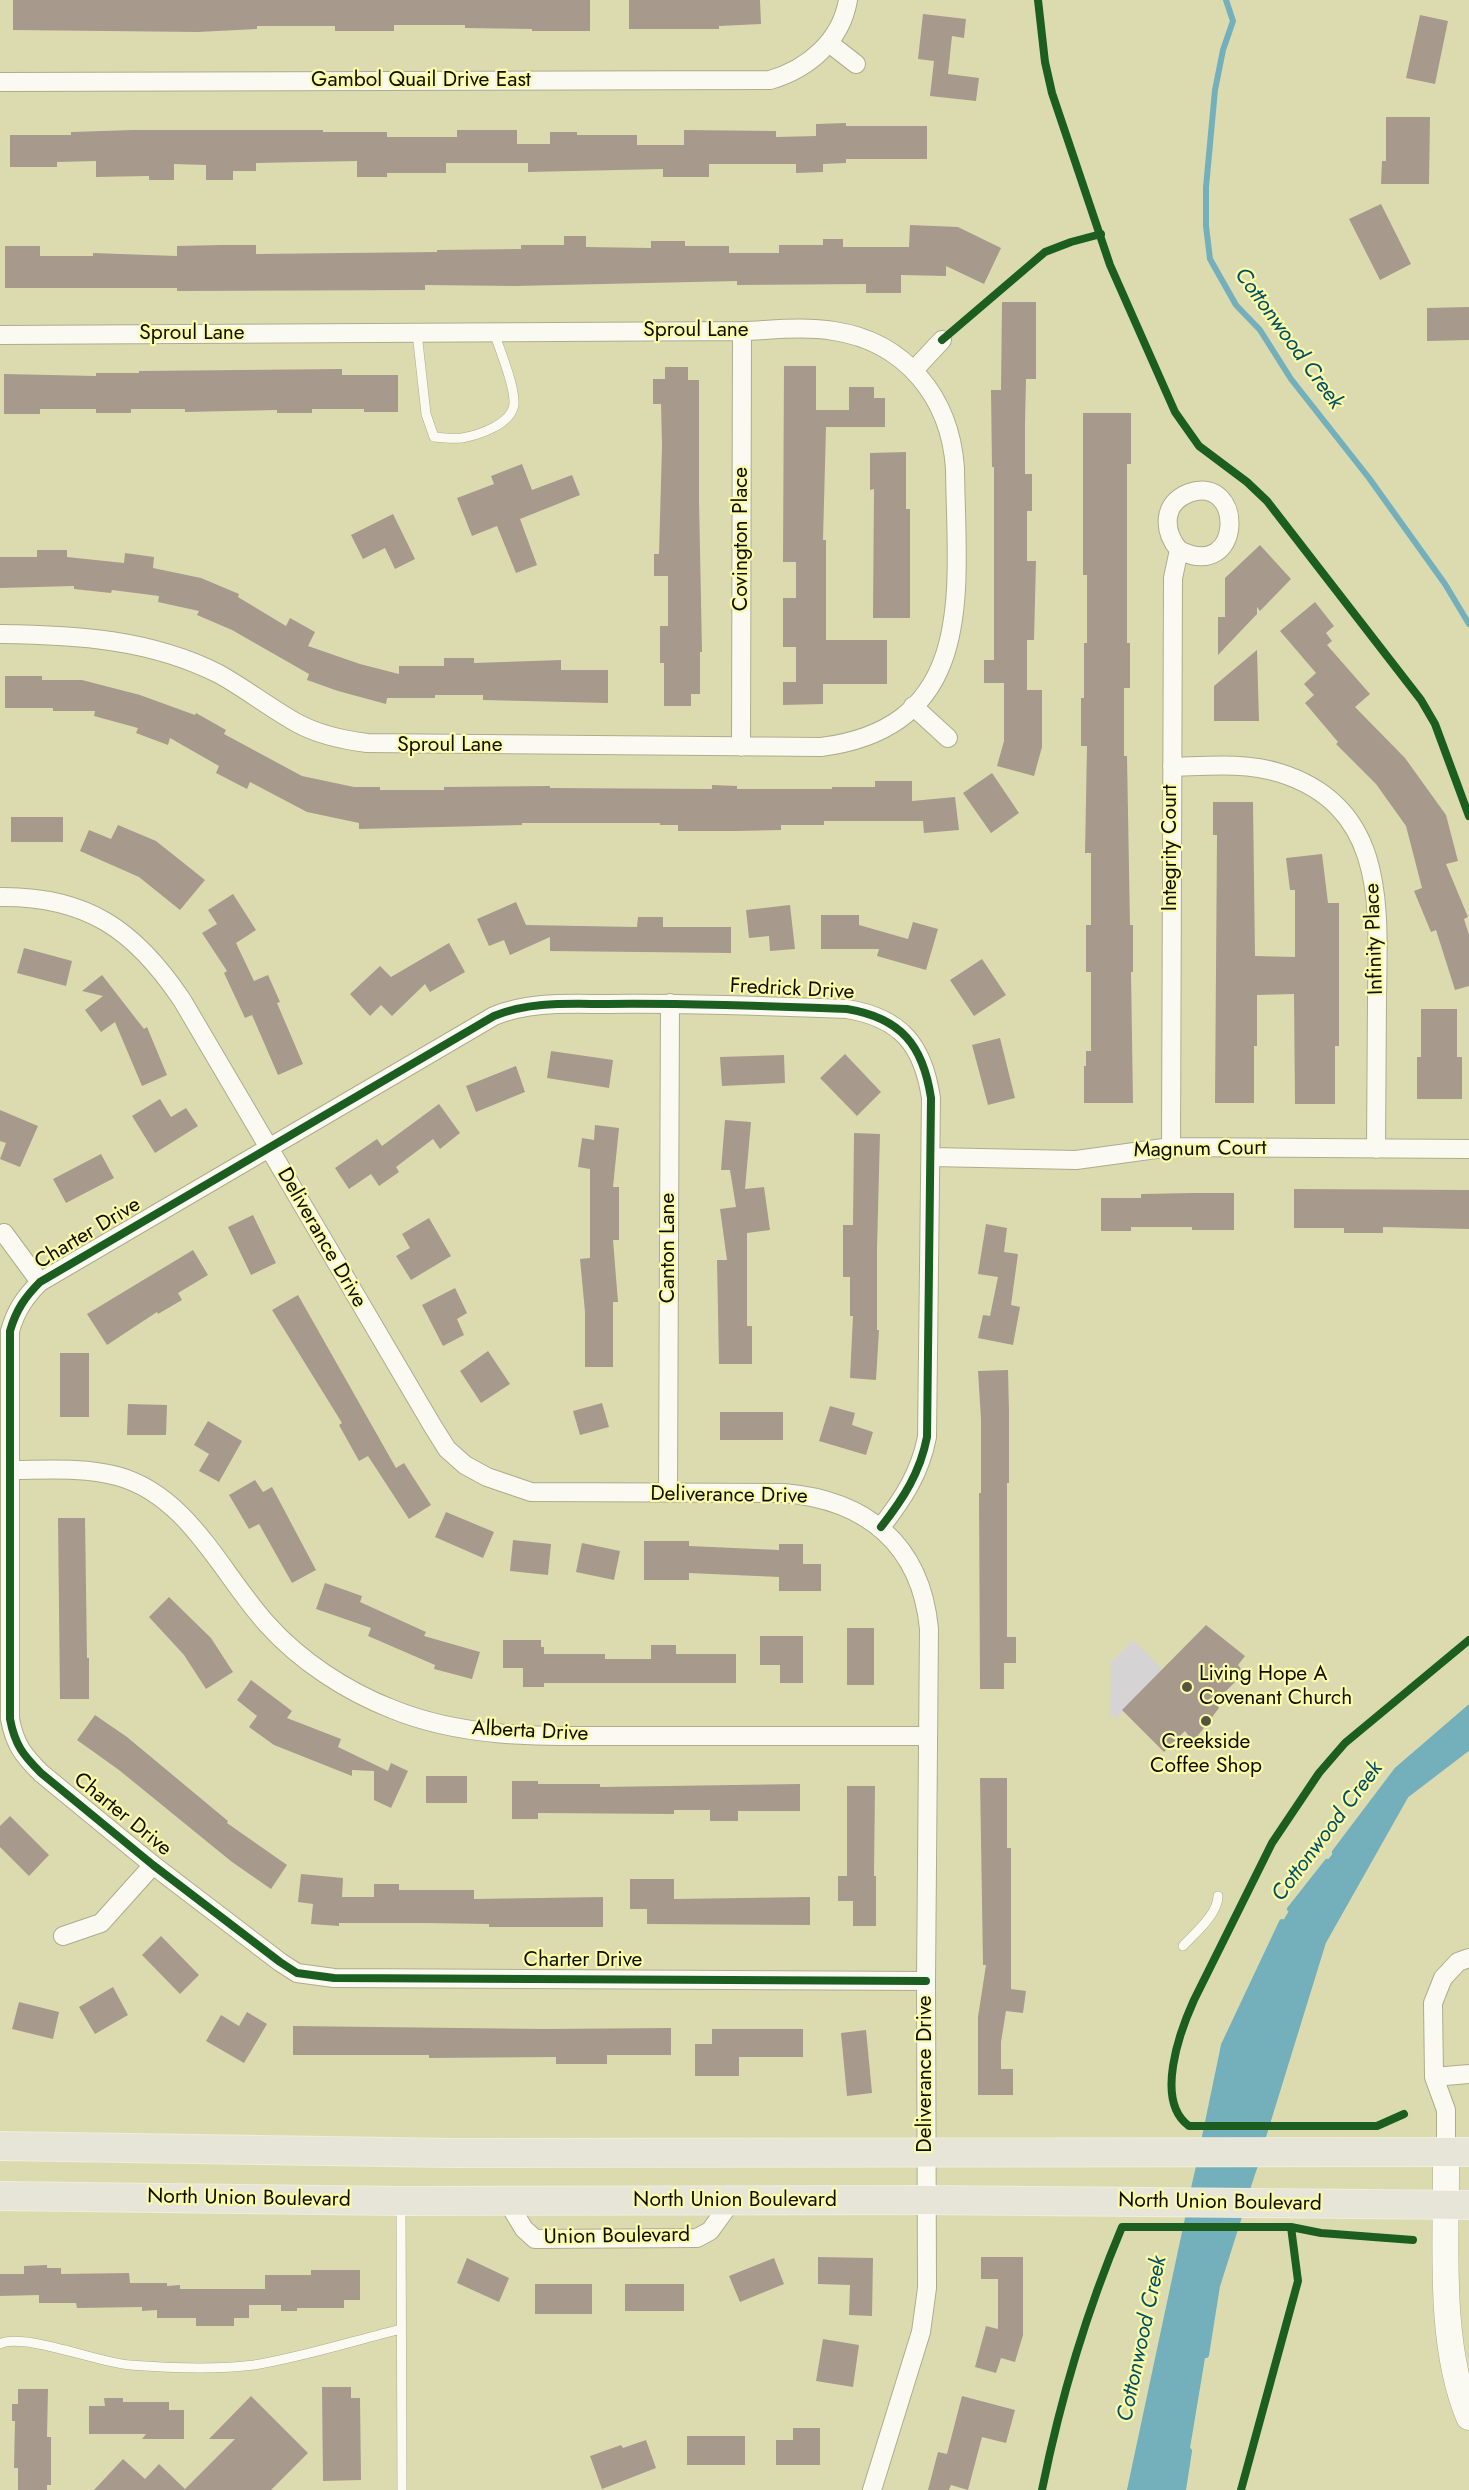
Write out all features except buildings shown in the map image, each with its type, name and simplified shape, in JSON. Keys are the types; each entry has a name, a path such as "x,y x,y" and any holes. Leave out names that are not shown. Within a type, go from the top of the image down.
{"main road":[{"path":"0,2146 452,2152 1458,2152"},
{"name":"North Union Boulevard","path":"0,2196 401,2201 926,2200 1458,2205"}],"street":[{"name":"Gambol Quail Drive East","path":"0,82 770,80 790,74 805,65 829,43 839,27 848,0"},
{"path":"829,43 856,64"},
{"name":"Sproul Lane","path":"0,335 815,329 836,331 876,344 914,370 939,404 953,446 956,608 946,654 927,691 913,706 864,739 821,747 388,745 367,743 321,733 298,723 220,675 151,648 73,636 0,634"},
{"name":"Covington Place","path":"741,747 742,331"},
{"path":"914,370 942,340"},
{"name":"Integrity Court","path":"1170,1147 1173,578 1179,550"},
{"path":"913,706 948,738"},
{"name":"Infinity Place","path":"1172,767 1238,766 1281,774 1324,796 1341,811 1365,848 1373,871 1378,924 1376,1149"},
{"name":"Deliverance Drive","path":"0,897 41,899 88,913 108,922 147,953 182,1000 432,1425 447,1449 459,1459 487,1477 531,1492 807,1495 862,1514 881,1527 911,1564 927,1604 929,1629 926,1981 927,2288 923,2324 872,2490"},
{"name":"Fredrick Drive","path":"268,1148 494,1016 511,1009 545,1005 670,1003 847,1009 867,1012 884,1020 911,1041 921,1058 932,1098 932,1157 927,1437 914,1480 881,1527"},
{"name":"Canton Lane","path":"668,1493 670,1003"},
{"name":"Magnum Court","path":"932,1157 1076,1160 1170,1147 1469,1149"},
{"name":"Charter Drive","path":"268,1148 40,1282 25,1297 15,1314 8,1350 11,1470 10,1719 14,1741 26,1757 41,1773 153,1865 297,1973 316,1977 926,1981"},
{"name":"Charter Drive","path":"4,1233 40,1282"},
{"name":"Alberta Drive","path":"11,1470 99,1472 118,1476 158,1496 179,1513 197,1533 249,1602 284,1642 339,1683 362,1696 425,1722 509,1735 928,1736"},
{"path":"63,1936 101,1923 153,1865"},
{"path":"1469,1958 1458,1962 1443,1978 1433,2003 1434,2077 1458,2152 1458,2205 1447,2301 1457,2375 1469,2417"},
{"path":"1434,2077 1469,2074"},
{"name":"Union Boulevard","path":"507,2201 524,2229 535,2239 697,2238 710,2231 731,2202"}],"lane":[{"path":"417,333 426,414 434,437 448,438 472,435 489,429 508,418 514,405 509,378 494,332"},
{"path":"1184,1946 1212,1914 1218,1904 1218,1896"},
{"path":"401,2201 402,2490"},
{"path":"0,2344 5,2341 23,2340 93,2359 128,2365 227,2367 284,2359 401,2329"}],"shaded area":[{"path":"1133,1640 1162,1669 1116,1719 1110,1714 1111,1662"}],"water":[{"path":"1469,1708 1469,1747 1406,1795 1323,1942 1217,2286 1183,2490 1130,2490 1224,2045 1273,1938 1290,1909 1397,1770"}],"waterway":[{"name":"Cottonwood Creek","path":"1226,0 1233,21 1223,50 1215,90 1206,187 1206,226 1210,259 1236,305 1260,330 1291,379 1369,478 1445,584 1469,624"},
{"name":"Cottonwood Creek","path":"1335,1852 1397,1770 1469,1708"},
{"name":"Cottonwood Creek","path":"1261,2143 1323,1942 1406,1795 1469,1747"},
{"name":"Cottonwood Creek","path":"1290,1909 1327,1862"},
{"name":"Cottonwood Creek","path":"1203,2146 1224,2045 1282,1922"},
{"name":"Cottonwood Creek","path":"1247,2189 1257,2159"},
{"name":"Cottonwood Creek","path":"1193,2193 1200,2162"},
{"name":"Cottonwood Creek","path":"1130,2490 1190,2209"},
{"name":"Cottonwood Creek","path":"1206,2355 1217,2286 1241,2210"},
{"name":"Cottonwood Creek","path":"1183,2490 1189,2451"}],"cycle path":[{"path":"1038,0 1045,62 1052,93 1110,265 1175,412 1199,446 1247,482 1267,501 1421,700 1435,724 1469,816"},
{"path":"942,340 1045,252 1101,234"},
{"path":"881,1527 910,1485 927,1437 931,1098 922,1063 906,1037 882,1019 866,1013 847,1009 697,1004 564,1004 522,1008 494,1016 40,1282 22,1304 10,1331 10,1719 17,1743 41,1773 153,1865 280,1962 297,1973 334,1978 926,1981"},
{"path":"1404,2114 1377,2126 1189,2126 1179,2115 1173,2100 1173,2065 1182,2029 1194,2000 1272,1843 1319,1773 1345,1743 1469,1640"},
{"path":"1042,2490 1057,2423 1076,2356 1097,2291 1122,2227 1291,2227 1321,2233 1413,2240"},
{"path":"1241,2490 1298,2281 1291,2227"}],"place":[{"name":"Living Hope A Covenant Church","path":"1187,1687"},
{"name":"Creekside Coffee Shop","path":"1206,1721"}]}
